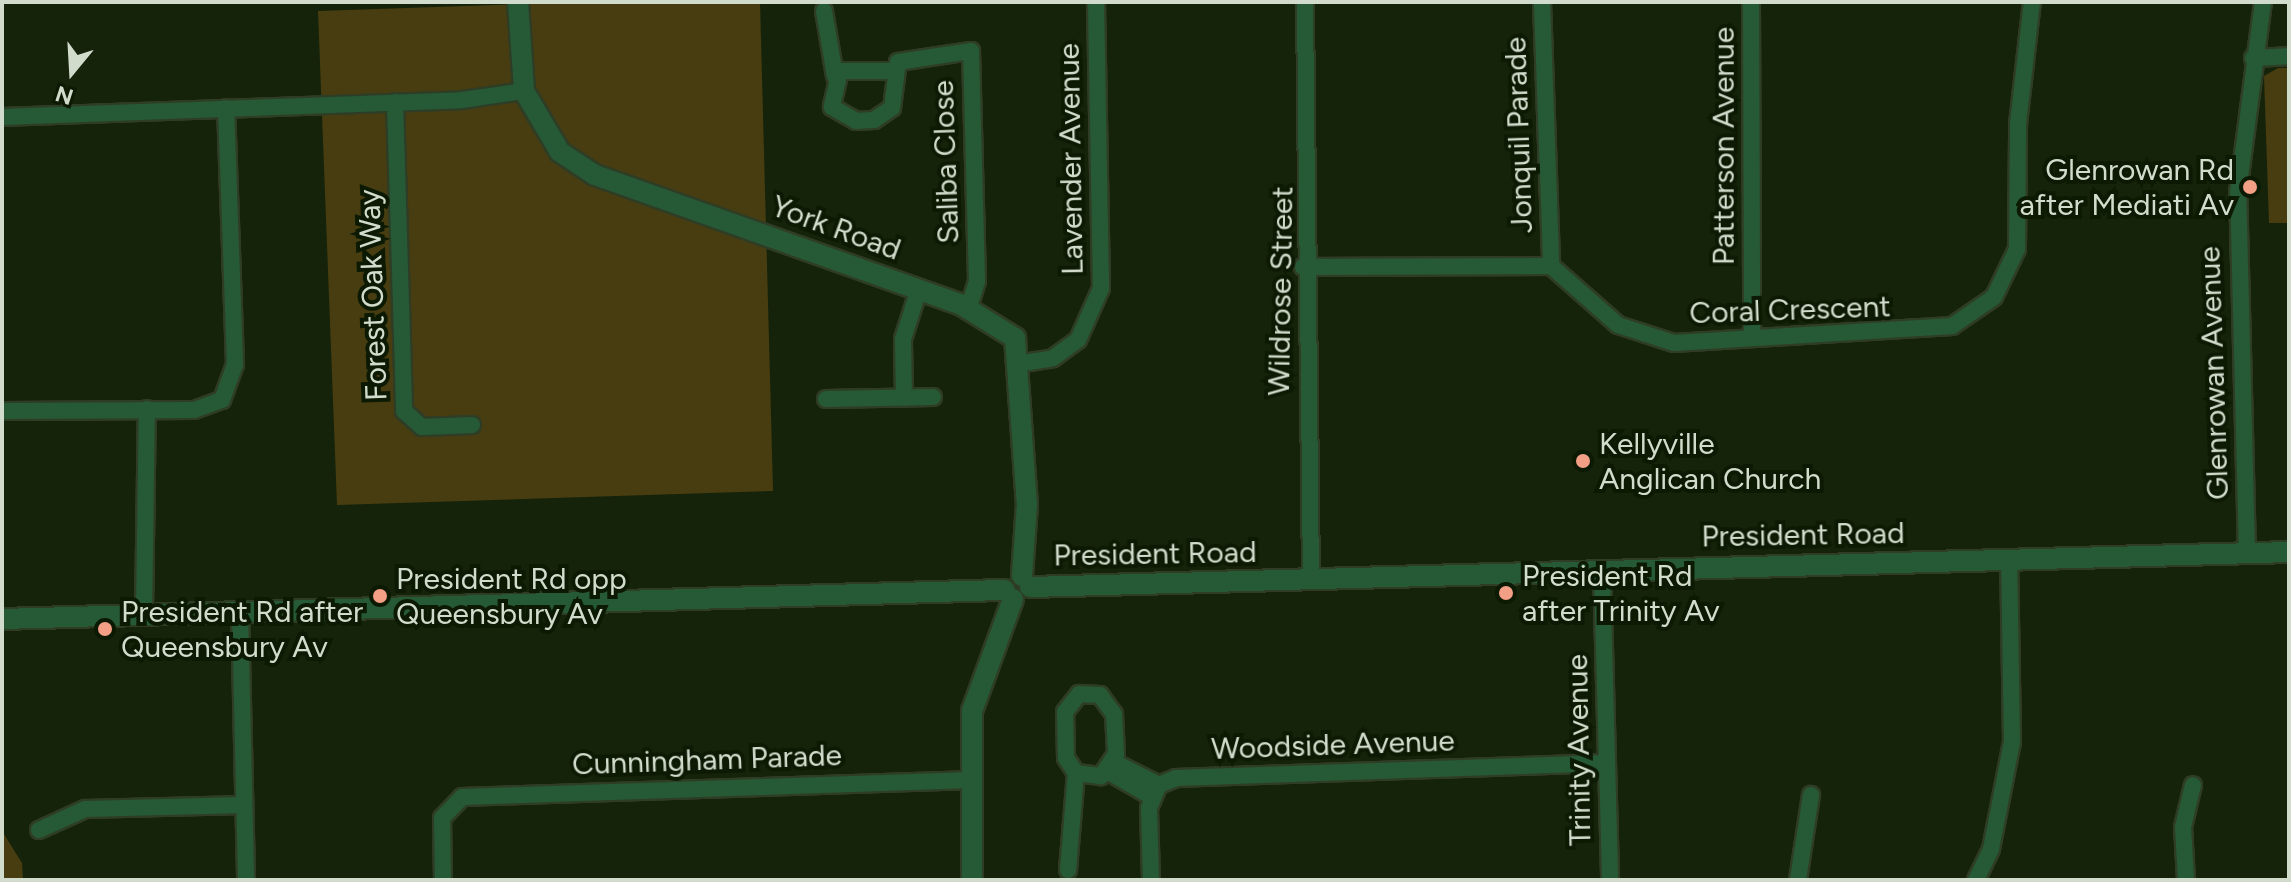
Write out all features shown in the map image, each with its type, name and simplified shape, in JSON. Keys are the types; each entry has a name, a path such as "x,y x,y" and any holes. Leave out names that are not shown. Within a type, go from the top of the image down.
{"street":[{"name":"York Road","path":"518,2 524,91 560,152 595,175 919,289 969,308 1006,328 1023,363 1026,581"},
{"name":"Wildrose Street","path":"1305,2 1311,187 1303,267 1311,580"},
{"name":"Jonquil Parade","path":"1542,2 1551,266"},
{"name":"Patterson Avenue","path":"1751,2 1752,338"},
{"name":"Coral Crescent","path":"1551,266 1640,337 1752,338 1937,331 1994,297 2017,249 2018,124 2032,2"},
{"name":"Glenrowan Avenue","path":"2247,553 2237,217 2253,58 2263,2"},
{"name":"Lavender Avenue","path":"1023,363 1053,358 1078,340 1101,288 1096,6"},
{"name":"Saliba Close","path":"824,11 835,76 832,107 856,121 874,120 892,108 893,71 910,55 971,51 977,281 969,308"},
{"path":"2253,58 2289,56"},
{"name":"Saliba Close","path":"835,76 845,68 893,71"},
{"path":"2,117 395,102 524,91"},
{"name":"Forest Oak Way","path":"395,102 404,411 422,427 472,425"},
{"path":"2,411 194,410 222,400 235,364 226,108"},
{"path":"1303,267 1551,266"},
{"path":"904,398 903,339 919,289"},
{"path":"826,399 933,397"},
{"path":"144,615 147,409"},
{"name":"President Road","path":"1026,581 1311,580 2289,552"},
{"path":"1976,880 1991,849 2012,742 2009,560"},
{"name":"Trinity Avenue","path":"1602,570 1610,880"},
{"path":"972,880 970,780 974,696 1009,595 1008,580 1026,581"},
{"path":"2,619 1009,595"},
{"path":"240,612 246,880"},
{"path":"1068,870 1076,773 1066,758 1065,712 1079,694 1109,701 1111,767"},
{"name":"Woodside Avenue","path":"1156,791 1176,778 1607,763"},
{"path":"1076,773 1111,767 1156,791 1151,880"},
{"name":"Cunningham Parade","path":"443,880 441,826 444,800 476,795 970,780"},
{"path":"2186,880 2183,827 2193,785"},
{"path":"1798,880 1811,795"},
{"path":"39,830 85,809 244,805"}],"shaded area":[{"path":"589,2 760,2 773,491 337,505 318,11"},
{"path":"2278,68 2289,68 2289,223 2269,223 2264,76"},
{"path":"2,831 22,863 23,880 2,880"}],"place":[{"name":"Glenrowan Rd after Mediati Av","path":"2250,187"},
{"name":"Kellyville Anglican Church","path":"1583,461"},
{"name":"President Rd after Trinity Av","path":"1506,593"},
{"name":"President Rd opp Queensbury Av","path":"380,596"},
{"name":"President Rd after Queensbury Av","path":"105,629"}]}
